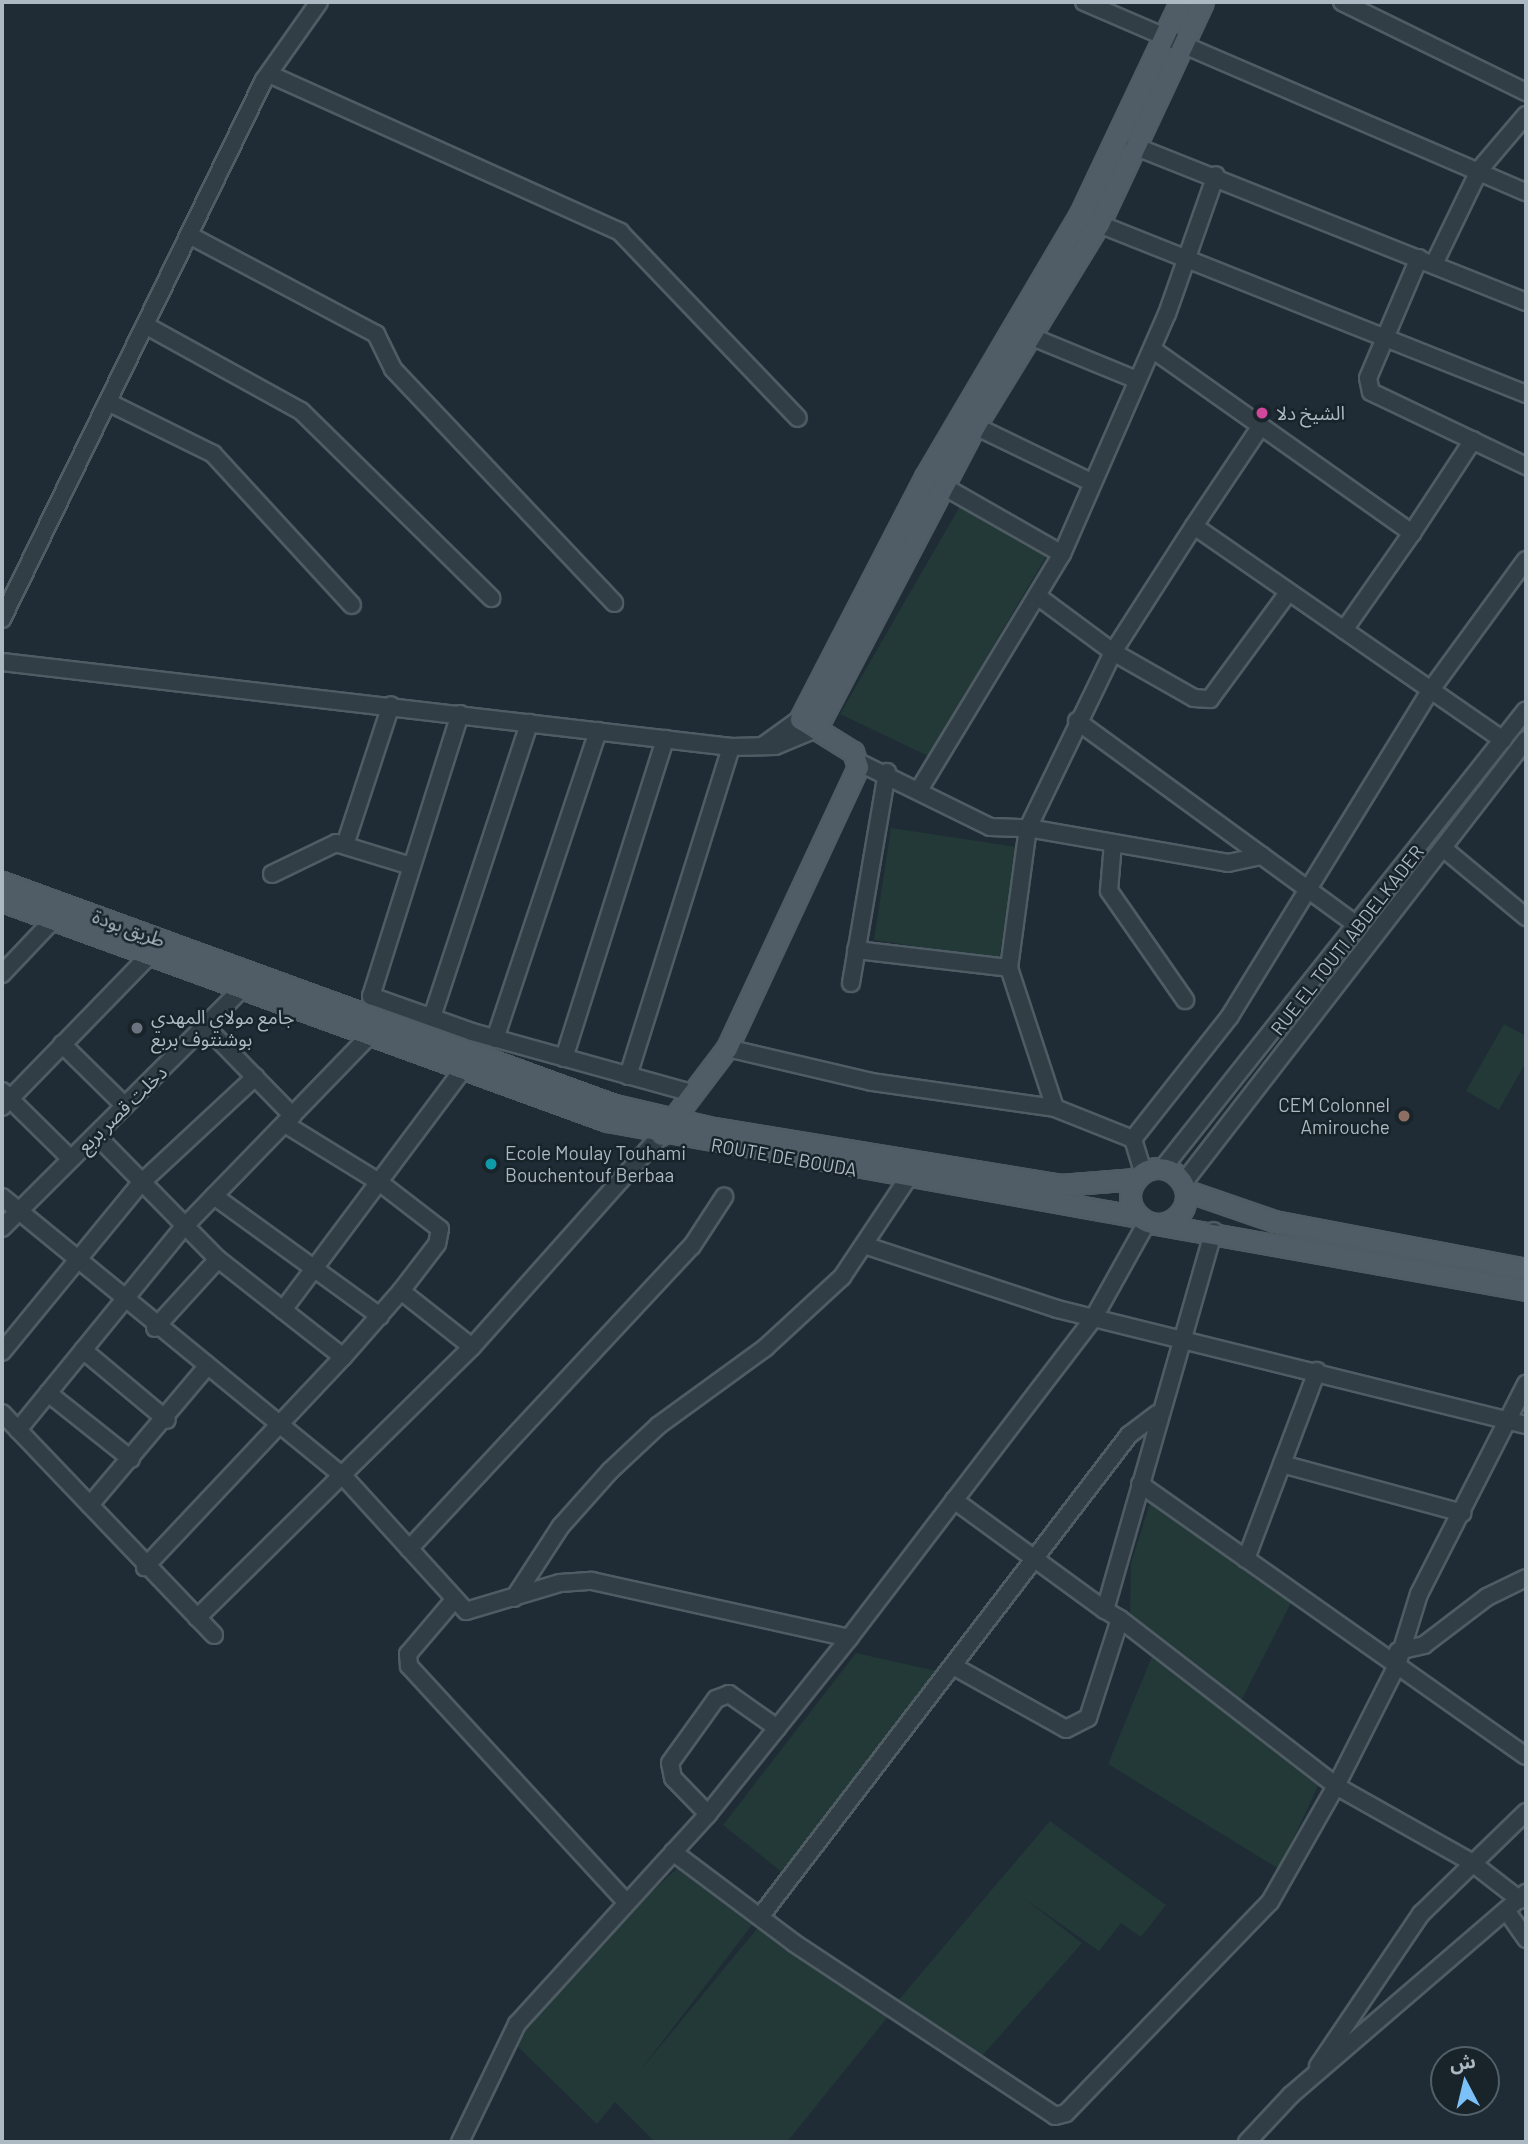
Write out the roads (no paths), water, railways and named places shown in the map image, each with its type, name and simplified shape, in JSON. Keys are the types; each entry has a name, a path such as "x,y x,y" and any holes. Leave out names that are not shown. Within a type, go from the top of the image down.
{"main road":[{"path":"808,724 925,477 1080,214 1180,2"},
{"path":"808,724 975,426 1099,224 1203,2"},
{"path":"666,1128 688,1092 727,1048 858,762 808,724"},
{"name":"طريق بودة","path":"2,882 256,974"},
{"name":"طريق بودة","path":"2,901 241,990"},
{"name":"ROUTE DE BOUDA","path":"256,974 666,1128 1060,1185 1139,1175"},
{"name":"ROUTE DE BOUDA","path":"241,990 464,1068 666,1128 908,1178 1214,1231 1526,1290"},
{"path":"1185,1186 1179,1214 1147,1221 1129,1199 1139,1175 1163,1168 1185,1186 1274,1221 1526,1269"}],"street":[{"path":"2,619 269,74 319,2"},
{"path":"1084,2 1161,38 1480,169 1526,192"},
{"path":"1342,2 1526,92"},
{"path":"269,74 620,232 798,418"},
{"path":"1526,115 1480,169 1384,341 1368,378 1371,392 1526,466"},
{"path":"1134,146 1216,175 1526,302"},
{"path":"919,790 1040,598 1062,554 1089,481 1152,349 1216,175"},
{"path":"1099,224 1186,262 1384,341 1526,394"},
{"path":"189,235 376,334 393,369 614,603"},
{"path":"145,325 301,411 491,597"},
{"path":"1032,337 1137,380"},
{"path":"1152,349 1412,533"},
{"path":"107,402 212,454 352,605"},
{"path":"975,426 1089,481"},
{"path":"1055,1108 1009,968 1028,828 1077,721 1113,652 1261,426"},
{"path":"1344,630 1473,440"},
{"path":"943,486 1062,554"},
{"path":"1194,526 1287,594 1503,740"},
{"path":"1139,1175 1133,1139 1230,1016 1312,892 1430,691 1526,560"},
{"path":"1040,598 1113,652 1194,698 1210,699 1287,594"},
{"path":"2,662 391,705 731,747 760,748 808,724"},
{"path":"345,845 391,705"},
{"name":"RUE EL TOUTI ABDELKADER","path":"1163,1168 1358,926 1526,710"},
{"path":"460,714 370,993 495,1039 688,1092"},
{"path":"1077,721 1358,926"},
{"path":"432,1017 529,723"},
{"path":"495,1039 598,731"},
{"path":"564,1058 665,739"},
{"name":"RUE EL TOUTI ABDELKADER","path":"1185,1186 1526,740"},
{"path":"628,1076 731,747"},
{"path":"858,762 887,772 990,827 1028,828 1228,863 1262,856"},
{"path":"851,983 887,772"},
{"path":"1113,843 1109,891 1185,1000"},
{"path":"272,874 329,845 345,845 411,866"},
{"path":"1443,848 1526,917"},
{"path":"2,975 53,920"},
{"path":"856,950 1009,968"},
{"path":"71,1159 4,1099 148,957"},
{"name":"دخلت قصر بربع","path":"2,1228 241,990"},
{"path":"145,1567 380,1316 437,1244 440,1229 379,1182 289,1120 255,1077 206,1027"},
{"path":"18,1430 183,1228 369,1036"},
{"path":"62,1044 125,1107"},
{"path":"727,1048 872,1082 1055,1108 1133,1139"},
{"path":"283,1310 464,1068"},
{"path":"2,1352 72,1259 141,1183 255,1077"},
{"path":"197,1618 345,1478 472,1347 666,1128"},
{"path":"96,1135 183,1228 218,1259 343,1357"},
{"path":"514,1598 561,1527 610,1471 808,1312 867,1246 908,1178"},
{"path":"214,1196 380,1316"},
{"path":"2,1197 122,1302 205,1369 280,1422 345,1478 454,1600 472,1611 560,1583 592,1581 849,1638"},
{"path":"410,1549 692,1246 724,1197"},
{"path":"460,2142 517,2024 625,1901 708,1814 849,1638 1093,1319 1147,1221"},
{"path":"1105,1610 1157,1414 1182,1341 1214,1231"},
{"path":"867,1246 1093,1319 1317,1371 1518,1423"},
{"path":"155,1328 218,1259"},
{"path":"401,1291 472,1347"},
{"path":"83,1350 167,1420"},
{"path":"90,1505 167,1420 205,1369"},
{"path":"1246,1559 1317,1371"},
{"path":"673,1852 760,1917 1042,2110 1060,2116 1270,1902 1336,1786 1397,1658 1419,1594 1462,1513 1518,1423 1526,1384"},
{"path":"48,1393 131,1459"},
{"path":"2,1413 145,1567 214,1634"},
{"path":"760,1917 1129,1435 1157,1414"},
{"path":"1282,1464 1462,1513"},
{"path":"1140,1483 1246,1559 1397,1658 1526,1756"},
{"path":"954,1500 1034,1561 1120,1619 1336,1786 1471,1862 1523,1896 1508,1913 1309,2080 1247,2142"},
{"path":"1397,1658 1424,1645 1487,1597 1526,1578"},
{"path":"454,1600 408,1654 409,1666 625,1901"},
{"path":"953,1666 1072,1730 1093,1710 1120,1619"},
{"path":"708,1814 673,1778 670,1763 716,1699 729,1694 777,1728"},
{"path":"1309,2080 1372,1979 1471,1862 1526,1812"},
{"path":"1508,1913 1526,1939"}],"place":[{"name":"الشيخ دلا","path":"1262,413"},
{"name":"جامع مولاي المهدي بوشنتوف بربع","path":"137,1028"},
{"name":"CEM Colonnel Amirouche","path":"1404,1116"},
{"name":"Ecole Moulay Touhami Bouchentouf Berbaa","path":"491,1164"}]}
